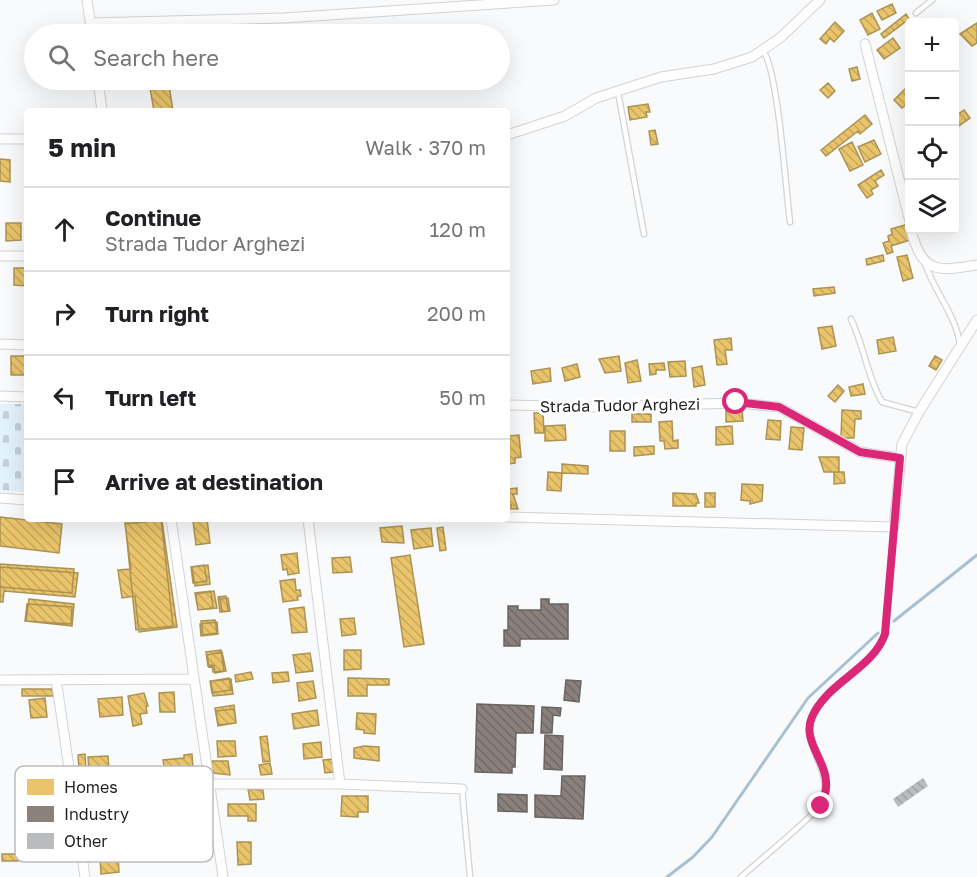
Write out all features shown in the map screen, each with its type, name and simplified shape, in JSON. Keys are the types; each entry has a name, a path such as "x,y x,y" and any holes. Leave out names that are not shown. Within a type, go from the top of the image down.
{"street":[{"path":"87,0 90,23 284,18 554,0"},
{"path":"510,134 565,116 596,98 661,77 732,65 763,51 820,0"},
{"path":"865,44 905,206"},
{"path":"99,90 102,108"},
{"path":"0,139 24,139"},
{"path":"912,234 918,253 925,263 946,270 977,265"},
{"path":"0,256 24,256"},
{"path":"510,517 894,527 902,444 919,412 977,320"},
{"path":"0,344 24,345"},
{"path":"0,396 24,397"},
{"name":"Strada Tudor Arghezi","path":"510,405 594,407 736,402 779,407 860,452 900,458"},
{"path":"0,498 24,500"},
{"path":"171,522 205,766"},
{"path":"308,522 340,784"},
{"path":"56,679 69,766"},
{"path":"0,680 193,679"},
{"path":"213,784 340,784 462,789"},
{"path":"213,813 224,877"},
{"path":"83,862 85,877"}],"lane":[{"path":"916,12 932,0"},
{"path":"763,51 768,56 774,91 790,222"},
{"path":"618,91 644,234"},
{"path":"925,263 930,280 952,315 960,347"},
{"path":"850,319 859,337 874,388 882,402 919,412"},
{"path":"741,877 821,806 827,787 808,733 812,716 828,695 880,648 885,634 894,527"},
{"path":"462,789 470,877"}],"green space":[{"path":"0,404 24,404 24,492 0,490"}],"building: Homes":[{"path":"892,4 896,13 882,20 877,11"},
{"path":"872,13 880,29 868,35 860,20"},
{"path":"906,14 908,18 905,18 905,22 884,38 881,34"},
{"path":"835,22 844,31 834,42 830,38 826,44 820,39"},
{"path":"977,23 977,43 972,46 960,34"},
{"path":"893,38 900,48 884,59 877,50"},
{"path":"857,67 860,79 852,81 849,69"},
{"path":"828,83 835,91 828,98 820,90"},
{"path":"905,89 905,105 902,108 894,100"},
{"path":"150,90 170,90 173,108 153,108"},
{"path":"648,104 650,112 646,112 647,117 630,120 628,107"},
{"path":"964,110 970,118 959,126 959,114"},
{"path":"865,115 872,124 860,134 858,131 826,156 821,150"},
{"path":"655,130 658,144 651,145 649,131"},
{"path":"874,140 881,154 865,162 858,147"},
{"path":"852,142 863,165 850,171 839,149"},
{"path":"0,159 10,160 10,182 0,181"},
{"path":"881,170 884,175 875,181 878,186 871,190 873,194 867,198 858,185"},
{"path":"6,223 21,223 21,240 6,241"},
{"path":"905,225 905,234 908,234 910,240 891,246 893,252 887,254 883,243 889,241 888,236 892,234 891,229"},
{"path":"883,255 884,261 867,265 866,259"},
{"path":"907,255 913,278 903,281 897,257"},
{"path":"14,268 24,268 24,286 14,285"},
{"path":"834,287 835,293 814,296 813,289"},
{"path":"832,326 836,346 822,349 818,328"},
{"path":"893,337 896,351 879,354 877,340"},
{"path":"731,338 732,350 725,350 727,364 717,365 714,340"},
{"path":"11,356 24,356 24,375 11,375"},
{"path":"619,356 621,371 605,373 599,359"},
{"path":"935,356 942,360 936,370 929,366"},
{"path":"637,360 641,381 628,383 625,363"},
{"path":"685,361 686,376 670,377 668,362"},
{"path":"664,363 665,370 656,370 656,374 650,375 649,364"},
{"path":"577,364 580,377 565,381 562,368"},
{"path":"702,366 705,385 694,387 692,368"},
{"path":"550,368 551,381 533,384 531,371"},
{"path":"863,384 865,394 851,396 849,387"},
{"path":"838,385 844,391 835,402 828,396"},
{"path":"726,409 742,409 743,421 726,422"},
{"path":"842,410 861,411 861,419 855,419 854,438 841,438"},
{"path":"534,413 543,413 544,433 535,433"},
{"path":"632,414 651,414 651,422 632,422"},
{"path":"768,420 781,421 780,440 766,439"},
{"path":"672,421 673,441 678,440 678,448 665,449 664,441 660,441 659,422"},
{"path":"565,425 566,440 545,441 545,426"},
{"path":"732,426 733,444 716,445 716,427"},
{"path":"791,427 804,428 802,450 789,449"},
{"path":"610,431 625,431 625,451 610,451"},
{"path":"519,435 521,457 515,458 515,463 510,464 510,436"},
{"path":"654,446 654,454 634,456 634,447"},
{"path":"819,457 839,457 839,472 824,472"},
{"path":"562,464 588,466 588,474 562,473"},
{"path":"548,472 562,473 561,491 547,490"},
{"path":"834,472 844,472 845,483 834,484"},
{"path":"742,484 763,485 762,501 750,504 750,501 741,500"},
{"path":"517,488 517,494 513,494 518,509 511,509 510,489"},
{"path":"673,493 696,494 699,503 696,503 696,506 673,506"},
{"path":"705,493 715,493 715,507 705,507"},
{"path":"0,517 24,520 24,522 62,524 59,553 0,546"},
{"path":"125,522 161,522 173,626 136,630"},
{"path":"162,522 177,627 139,632 135,596 122,598 118,570 131,569 125,524"},
{"path":"193,522 207,522 210,543 196,545"},
{"path":"402,526 404,543 382,542 380,528"},
{"path":"443,527 446,550 440,551 437,528"},
{"path":"431,528 433,546 414,549 411,530"},
{"path":"297,553 299,573 288,575 287,569 283,570 281,555"},
{"path":"410,555 424,644 404,647 391,558"},
{"path":"350,557 352,572 333,573 332,558"},
{"path":"0,564 74,569 72,593 0,587"},
{"path":"204,565 207,581 193,583 191,567"},
{"path":"208,565 210,584 195,586 192,567"},
{"path":"0,567 78,573 75,597 4,591 3,602 0,602"},
{"path":"295,579 296,590 300,590 301,596 297,597 298,600 283,602 280,581"},
{"path":"211,591 213,608 198,610 195,593"},
{"path":"214,591 217,608 198,610 196,594"},
{"path":"226,596 228,611 220,612 218,597"},
{"path":"228,598 230,611 222,612 220,599"},
{"path":"29,599 74,604 72,626 26,621"},
{"path":"27,604 72,607 71,624 25,621"},
{"path":"304,607 307,632 292,633 289,609"},
{"path":"354,618 356,634 342,636 340,619"},
{"path":"215,620 217,633 203,635 201,621"},
{"path":"217,622 218,634 201,636 200,624"},
{"path":"221,650 224,671 213,672 212,665 208,666 206,652"},
{"path":"344,650 361,650 361,669 344,670"},
{"path":"222,652 226,671 215,673 214,666 209,667 207,655"},
{"path":"310,653 313,671 296,673 293,655"},
{"path":"251,672 253,679 236,682 235,675"},
{"path":"288,672 289,681 273,683 272,673"},
{"path":"229,678 231,690 212,693 210,681"},
{"path":"348,678 389,679 389,685 367,685 367,696 348,696"},
{"path":"231,679 233,694 213,696 211,681"},
{"path":"313,681 316,698 299,701 297,683"},
{"path":"22,689 53,689 53,696 22,696"},
{"path":"174,692 175,712 160,712 159,693"},
{"path":"144,693 148,706 146,706 147,713 140,714 142,724 133,726 128,696"},
{"path":"122,697 123,715 100,717 98,699"},
{"path":"45,698 47,717 31,718 29,700"},
{"path":"234,705 236,723 218,726 215,708"},
{"path":"234,709 236,723 218,725 216,711"},
{"path":"317,710 319,725 294,729 292,714"},
{"path":"357,713 376,714 375,734 364,733 364,730 356,729"},
{"path":"267,736 270,761 263,762 260,737"},
{"path":"217,741 235,741 236,756 218,757"},
{"path":"321,742 322,757 304,759 303,744"},
{"path":"379,747 379,761 354,758 354,748"},
{"path":"85,754 86,766 79,766 78,755"},
{"path":"192,754 193,766 164,766 163,760 184,758 184,755"},
{"path":"108,756 109,766 89,766 88,757"},
{"path":"333,759 334,772 325,773 323,760"},
{"path":"211,761 228,761 230,775 213,773"},
{"path":"270,763 272,774 261,775 259,765"},
{"path":"248,789 263,790 264,799 250,800"},
{"path":"342,796 368,796 368,812 358,812 358,817 341,816"},
{"path":"228,804 256,804 256,821 248,821 248,816 228,816"},
{"path":"237,842 251,842 251,864 238,865"},
{"path":"2,854 15,854 15,861 2,861"},
{"path":"100,862 118,862 119,872 101,874"}],"building: Industry":[{"path":"541,599 549,599 549,604 568,604 568,639 520,639 520,646 504,646 504,630 508,630 508,606 518,606 518,610 541,610"},
{"path":"566,680 581,681 579,702 564,700"},
{"path":"477,704 534,706 533,733 516,733 515,767 512,767 512,773 475,772"},
{"path":"542,707 561,708 560,716 553,715 552,733 541,733"},
{"path":"545,735 563,736 562,770 544,769"},
{"path":"562,776 585,776 583,819 535,817 535,795 561,796"},
{"path":"498,794 527,795 527,812 498,811"}],"building: Other":[{"path":"923,778 928,786 898,807 893,799"}],"waterway":[{"path":"894,621 977,555"},
{"path":"667,877 693,857 712,837 808,698 878,633"}],"route":[{"path":"736,402 779,407 860,452 900,458 885,634 880,648 828,695 812,716 808,733 823,768 827,787 821,806"}]}
